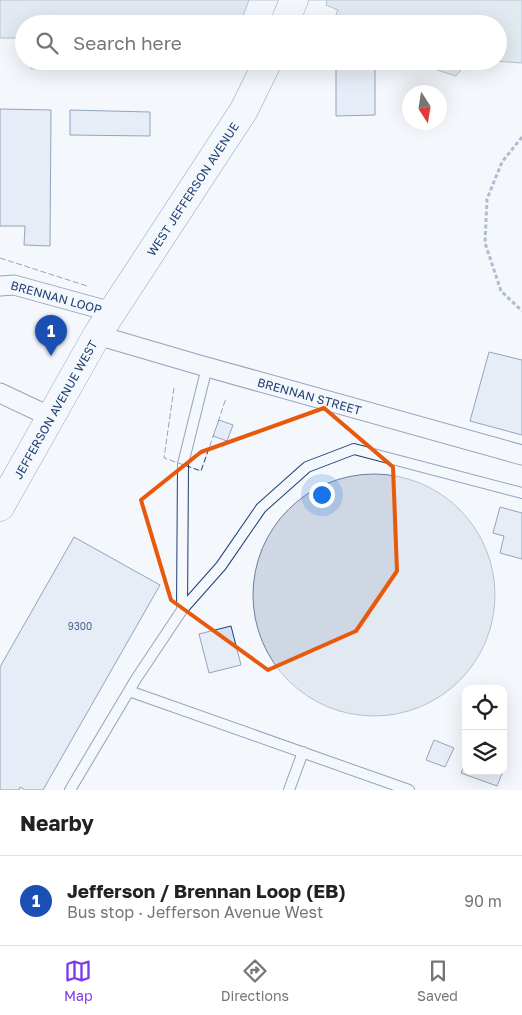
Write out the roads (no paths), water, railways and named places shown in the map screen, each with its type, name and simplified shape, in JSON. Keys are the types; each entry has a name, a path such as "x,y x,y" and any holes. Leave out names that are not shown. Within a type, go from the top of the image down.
{"main road":[{"path":"288,15 294,0"},
{"name":"WEST JEFFERSON AVENUE","path":"112,312 244,110 264,70"},
{"name":"JEFFERSON AVENUE WEST","path":"0,507 97,334 112,312"}],"street":[{"name":"BRENNAN LOOP","path":"0,286 14,285 112,312"},
{"name":"BRENNAN STREET","path":"97,334 207,367 522,455"},
{"path":"0,394 51,417"}],"lane":[{"path":"182,610 183,464 207,367"},
{"path":"70,790 129,691 182,610 221,566 261,508 308,467 354,449 522,493"},
{"path":"129,691 409,790"},
{"path":"289,790 303,752"}],"place":[{"name":"Jefferson / Brennan Loop (EB)","path":"51,356"}]}
